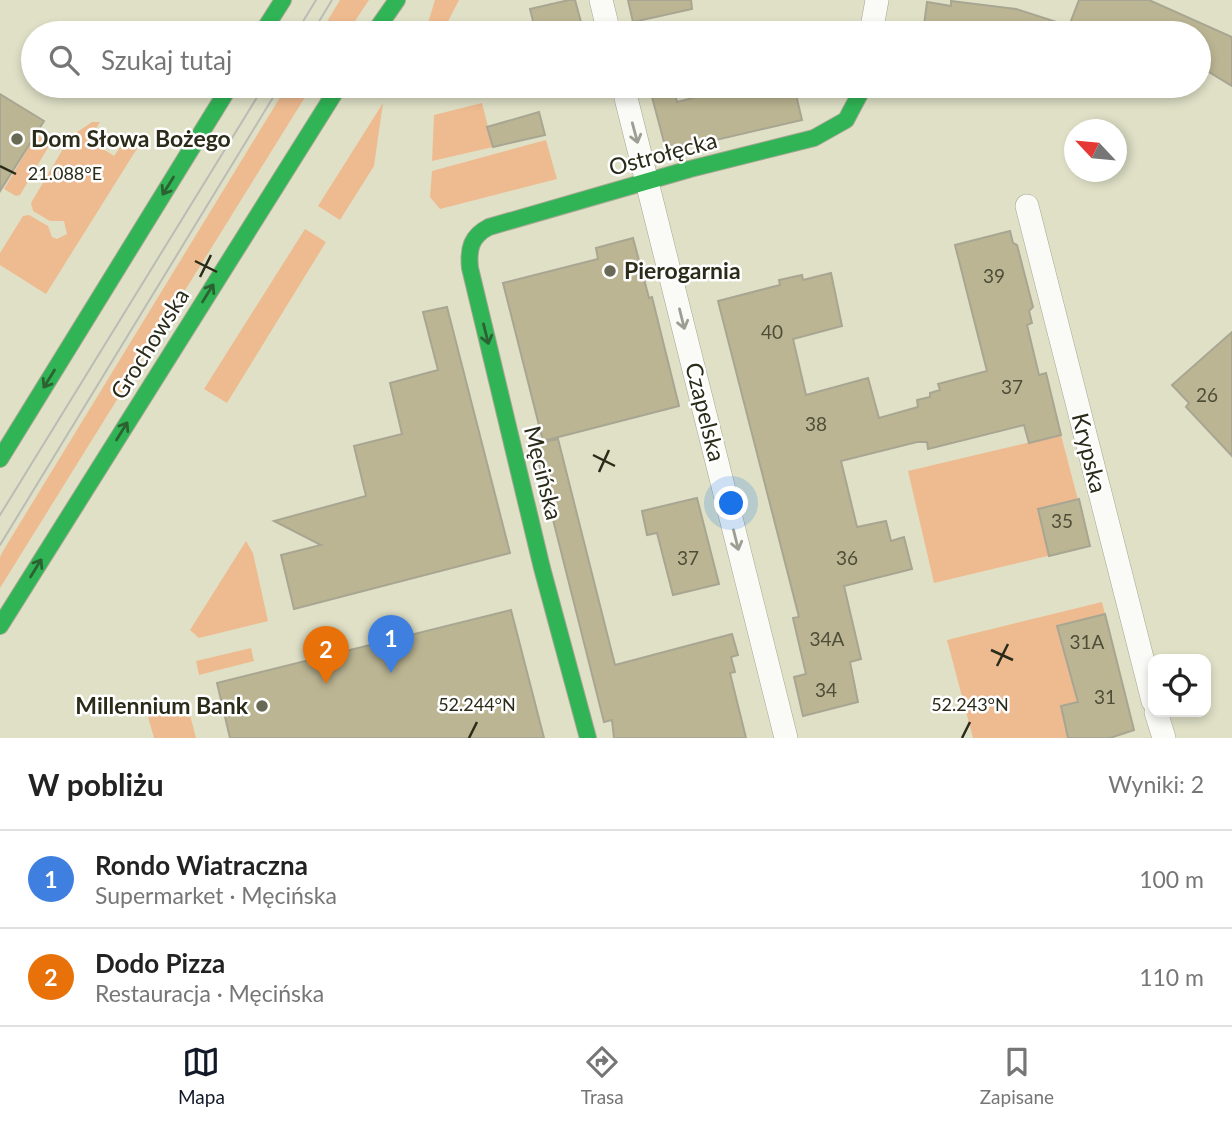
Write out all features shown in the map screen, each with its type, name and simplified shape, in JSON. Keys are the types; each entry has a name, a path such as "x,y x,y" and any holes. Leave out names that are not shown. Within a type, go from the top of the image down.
{"main road":[{"path":"270,21 283,0"},
{"path":"382,21 397,0"},
{"path":"0,459 223,98"},
{"name":"Grochowska","path":"0,626 331,98"},
{"name":"Ostrołęcka","path":"489,227 648,181 814,138 846,120 858,98"},
{"name":"Męcińska","path":"489,227 477,233 470,243 470,268 542,568 587,738"}],"street":[{"path":"601,0 607,21"},
{"path":"873,21 877,0"},
{"name":"Czapelska","path":"626,98 786,738"},
{"name":"Krypska","path":"1027,206 1148,681"},
{"path":"1158,717 1164,738"}],"shaded area":[{"path":"340,0 369,0 355,21 327,21"},
{"path":"435,0 459,0 448,21 429,21"},
{"path":"280,98 305,98 0,588 0,557"},
{"path":"383,103 374,166 340,220 318,206"},
{"path":"482,103 493,147 432,161 434,115"},
{"path":"92,122 100,122 89,140 114,156 126,139 138,147 46,294 0,265 0,253 23,216 29,215 48,226 52,237 57,239 67,234 64,221 50,221 33,211 31,203 70,137"},
{"path":"37,133 49,146 20,195 16,196 4,189"},
{"path":"546,140 557,179 440,209 430,197 432,171"},
{"path":"305,229 326,242 227,403 204,389"},
{"path":"1061,435 1090,546 934,583 908,471"},
{"path":"246,541 253,553 268,621 199,638 190,630"},
{"path":"1102,602 1134,730 1110,738 973,738 947,640"},
{"path":"251,648 254,661 199,675 196,661"},
{"path":"168,704 189,711 196,738 154,738 148,717"}],"building":[{"path":"575,0 581,21 533,21 530,9"},
{"path":"628,0 691,0 692,9 633,21"},
{"path":"1079,0 1149,0 1196,21 1071,21"},
{"path":"951,1 1016,9 1053,21 925,21 927,2 951,6"},
{"path":"1211,28 1232,37 1232,86 1211,73"},
{"name":"Dom Słowa Bożego","path":"0,94 44,121 0,191"},
{"path":"652,98 676,98 677,102 693,98 797,98 802,120 673,150 664,142"},
{"path":"539,112 545,135 493,147 487,127"},
{"path":"1010,231 1013,243 1017,245 1033,307 1029,311 1032,323 1027,325 1039,375 1046,373 1061,435 1029,443 1024,425 928,449 927,442 917,442 841,461 857,527 886,521 891,541 904,537 912,569 844,586 861,659 850,662 858,702 803,716 794,677 806,674 793,618 799,617 718,301 780,285 779,280 802,275 803,280 831,273 842,326 793,339 806,395 868,378 879,418 918,407 917,400 930,397 930,393 940,390 938,384 987,371 955,245"},
{"path":"633,238 649,298 652,297 679,406 543,441 503,283 598,259 596,248"},
{"path":"447,307 510,553 294,609 281,555 321,545 274,521 366,496 354,446 402,434 390,383 438,370 423,312"},
{"path":"1232,332 1232,456 1186,407 1189,403 1172,385"},
{"path":"558,439 615,665 732,634 738,655 731,657 735,672 730,673 746,738 614,738 612,720 604,722 534,444"},
{"path":"697,498 719,584 673,595 657,533 647,535 642,511"},
{"path":"1079,499 1090,546 1049,556 1038,509"},
{"path":"511,610 544,738 230,738 217,683"},
{"path":"1105,614 1134,730 1110,738 1068,738 1061,706 1078,702 1057,626"}],"tram line":[{"path":"303,21 316,0"},
{"path":"319,21 332,0"},
{"path":"0,515 257,98"},
{"path":"0,545 273,98"}],"traffic: fast":[{"path":"270,21 283,0"},
{"path":"382,21 397,0"},
{"path":"0,459 223,98"},
{"path":"0,626 331,98"},
{"path":"588,738 542,568 470,268 472,244 478,235 489,227 690,169 814,138 846,120 858,98"}],"place":[{"name":"Dom Słowa Bożego","path":"17,139"},
{"name":"Pierogarnia","path":"610,271"},
{"name":"Rondo Wiatraczna","path":"391,673"},
{"name":"Dodo Pizza","path":"326,684"},
{"name":"Millennium Bank","path":"262,706"}]}
